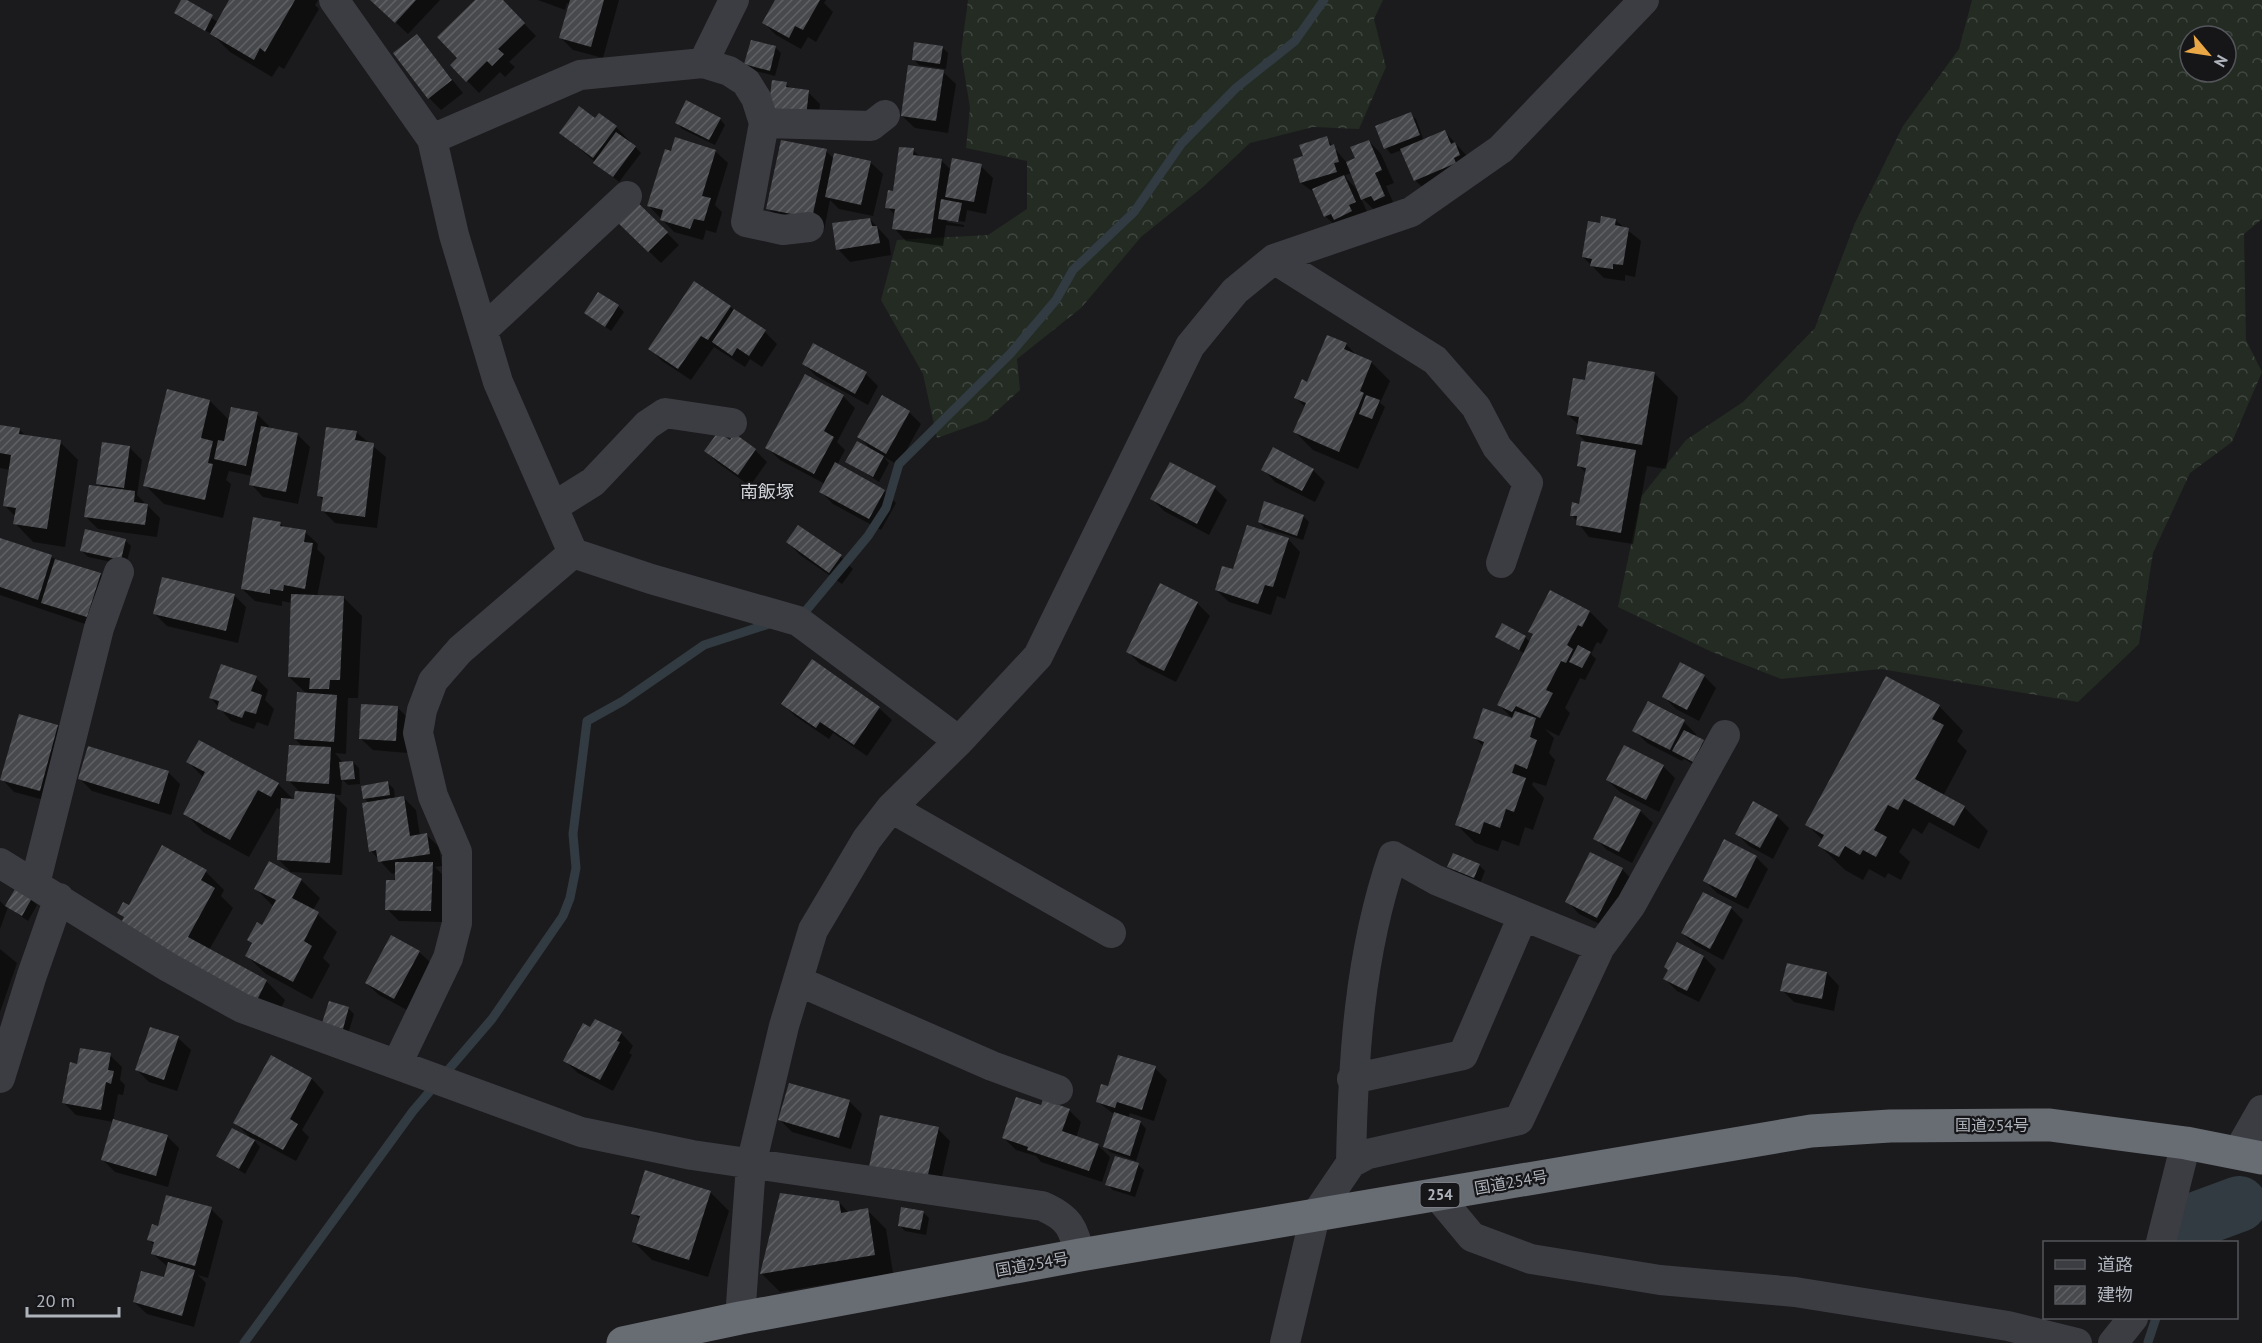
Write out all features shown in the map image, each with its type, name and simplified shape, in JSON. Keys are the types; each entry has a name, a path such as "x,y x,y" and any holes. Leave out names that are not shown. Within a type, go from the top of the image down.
{"highway":[{"name":"国道254号","path":"623,1343 740,1318 1080,1256 1811,1131 1890,1126 2050,1125 2186,1143 2250,1155"}],"street":[{"path":"334,0 432,139 454,235 498,382 573,553 651,579 798,621 959,741"},
{"path":"704,63 734,0"},
{"path":"740,1318 751,1165 784,1026 813,930 867,839 891,808 959,741 1038,656 1190,346 1235,291 1274,259 1411,212 1492,156 1644,0"},
{"path":"432,139 580,75 704,63 729,71 746,82 756,98 764,123 746,222 783,230 808,227"},
{"path":"764,123 871,126 885,115"},
{"path":"483,330 627,196"},
{"path":"1274,259 1435,360 1476,407 1497,447 1528,483 1501,563"},
{"path":"553,507 593,482 647,425 665,413 732,423"},
{"path":"397,1064 448,957 458,912 457,852 433,796 418,733 422,710 433,681 460,651 573,553"},
{"path":"0,1078 32,975 99,628 119,573"},
{"path":"1285,1343 1315,1215 1350,1163 1368,1154 1519,1120 1600,947 1631,905 1725,735"},
{"path":"891,808 1111,933"},
{"path":"1350,1163 1359,1001 1381,892 1393,856 1436,880 1600,947"},
{"path":"0,863 168,967 242,1008 581,1132 751,1165 1042,1206 1058,1213 1073,1228 1080,1256"},
{"path":"1353,1079 1463,1055 1523,916"},
{"path":"798,981 992,1066 1058,1090"},
{"path":"2250,1155 2262,1110"},
{"path":"2161,1241 2186,1143"},
{"path":"1437,1195 1472,1237 1531,1259 1660,1280 1795,1292 2008,1326 2064,1342"},
{"path":"2114,1343 2132,1319"}],"green space":[{"path":"968,0 1383,0 1374,19 1386,67 1359,129 1313,127 1250,143 1203,187 1141,237 1081,308 1017,359 1020,390 987,420 937,438 923,374 881,300 897,240 988,235 1027,209 1027,161 966,148 970,108 961,52"},
{"path":"1972,0 2262,0 2262,219 2244,234 2246,340 2262,372 2232,442 2190,473 2153,553 2139,644 2078,702 1881,669 1781,679 1712,652 1618,607 1641,497 1686,440 1743,402 1815,328 1855,223 1903,126 1959,49"}],"building":[{"path":"181,0 187,0 213,15 205,31 174,13"},
{"path":"229,0 295,0 265,52 260,48 254,60 210,34"},
{"path":"370,0 416,0 395,23"},
{"path":"475,0 503,0 525,23 498,49 504,54 492,66 487,61 466,82 450,65 457,58 437,37"},
{"path":"570,0 604,0 591,47 559,38"},
{"path":"775,0 820,0 803,30 795,26 789,38 762,23"},
{"path":"417,34 452,80 428,99 393,53"},
{"path":"751,40 776,46 770,71 744,64"},
{"path":"914,42 943,46 940,64 912,60"},
{"path":"908,65 944,70 936,121 901,116"},
{"path":"772,80 787,82 786,87 809,90 806,117 768,112"},
{"path":"686,100 721,118 709,140 675,123"},
{"path":"579,106 595,118 599,113 617,126 593,158 559,133"},
{"path":"1411,112 1420,135 1384,149 1375,126"},
{"path":"1445,130 1451,144 1455,142 1460,155 1454,158 1456,163 1414,181 1400,149"},
{"path":"616,132 636,146 613,177 593,163"},
{"path":"1327,136 1330,146 1334,144 1339,162 1334,163 1337,172 1300,183 1293,159 1303,156 1299,145"},
{"path":"675,137 716,150 702,196 711,198 704,221 694,219 690,229 660,220 663,210 647,206 665,149 671,151"},
{"path":"781,140 827,149 812,218 766,209"},
{"path":"1369,140 1382,170 1375,173 1385,196 1374,201 1371,196 1361,200 1346,162 1355,158 1350,147"},
{"path":"899,147 914,148 913,155 942,159 931,234 892,229 895,209 885,208 888,190 893,191"},
{"path":"834,153 871,161 861,205 825,197"},
{"path":"952,158 982,164 974,202 945,197"},
{"path":"1344,175 1356,202 1349,205 1352,211 1334,220 1331,214 1324,217 1312,189"},
{"path":"633,198 668,232 648,252 613,218"},
{"path":"941,199 962,203 958,222 938,219"},
{"path":"1601,216 1616,219 1615,225 1629,228 1623,265 1613,264 1613,269 1590,266 1592,259 1582,257 1588,221 1600,223"},
{"path":"870,218 872,226 877,226 880,243 836,250 832,223"},
{"path":"694,281 731,306 708,340 701,336 678,369 648,349"},
{"path":"598,292 619,305 605,327 584,313"},
{"path":"734,309 766,330 749,356 737,348 732,356 712,342"},
{"path":"1327,335 1347,343 1344,349 1372,361 1360,391 1364,393 1339,452 1293,432 1306,403 1294,398 1302,379 1307,382"},
{"path":"813,343 867,372 855,394 802,364"},
{"path":"1588,361 1655,372 1642,445 1576,434 1579,417 1567,415 1573,378 1585,380"},
{"path":"805,374 844,395 824,431 834,437 814,474 765,448"},
{"path":"167,389 210,400 201,438 213,441 208,463 213,464 205,500 143,486"},
{"path":"882,395 910,411 886,454 857,437"},
{"path":"1366,395 1380,400 1372,419 1359,414"},
{"path":"231,407 258,412 246,466 214,459 218,440 224,441"},
{"path":"0,425 20,428 19,434 61,440 47,529 13,524 16,508 3,506 11,455 0,453"},
{"path":"261,426 298,433 286,492 249,485"},
{"path":"326,427 357,431 355,440 374,443 365,517 321,511 323,497 317,496"},
{"path":"718,432 730,440 734,433 756,449 738,475 704,451"},
{"path":"857,441 884,456 873,477 845,462"},
{"path":"1581,441 1636,450 1621,533 1576,525 1577,516 1570,516 1572,502 1579,504 1586,468 1577,466"},
{"path":"102,442 130,446 124,488 96,484"},
{"path":"1273,447 1314,469 1302,491 1261,470"},
{"path":"835,462 885,490 869,519 819,492"},
{"path":"1170,462 1216,486 1197,524 1150,499"},
{"path":"89,485 135,491 134,502 148,504 145,525 84,517"},
{"path":"1264,501 1304,515 1297,536 1258,522"},
{"path":"253,517 281,522 280,526 306,530 304,542 313,543 305,589 284,585 283,591 270,589 270,594 241,589"},
{"path":"798,525 842,555 829,573 786,542"},
{"path":"1247,525 1289,538 1273,587 1265,585 1258,604 1215,590 1222,566 1233,569"},
{"path":"85,529 126,539 121,560 80,551"},
{"path":"0,538 52,555 38,600 0,587"},
{"path":"55,559 101,573 87,617 41,603"},
{"path":"162,577 235,594 226,631 153,614"},
{"path":"1160,583 1198,602 1164,671 1126,652"},
{"path":"1550,590 1590,611 1582,627 1578,625 1567,645 1573,649 1566,663 1561,661 1546,690 1553,693 1540,718 1516,706 1512,712 1497,705 1533,634 1528,632"},
{"path":"291,594 344,596 340,680 330,680 329,689 309,689 310,678 288,677"},
{"path":"1502,623 1526,636 1519,650 1495,637"},
{"path":"1578,645 1591,652 1582,668 1569,662"},
{"path":"812,659 880,707 854,745 820,722 816,728 781,704"},
{"path":"1680,662 1705,675 1687,710 1662,697"},
{"path":"221,664 257,676 251,691 262,695 256,714 245,711 242,718 217,709 219,701 209,698"},
{"path":"1886,676 1940,705 1932,719 1944,725 1915,779 1965,806 1954,826 1904,799 1898,810 1888,805 1874,830 1887,837 1876,857 1863,850 1860,855 1845,846 1839,857 1818,846 1824,835 1805,825"},
{"path":"297,692 337,695 334,742 294,739"},
{"path":"1648,701 1685,720 1670,750 1632,731"},
{"path":"361,704 398,706 396,741 359,739"},
{"path":"1483,708 1512,718 1515,711 1536,718 1530,737 1537,740 1527,769 1515,764 1512,773 1526,778 1514,812 1506,809 1500,828 1484,822 1480,834 1455,825 1484,742 1473,738"},
{"path":"19,714 58,725 40,791 0,780"},
{"path":"1684,730 1704,740 1693,762 1672,751"},
{"path":"199,740 279,783 271,797 258,790 230,840 183,814 205,772 186,762"},
{"path":"289,745 331,747 329,784 286,781"},
{"path":"1624,745 1664,765 1646,800 1606,780"},
{"path":"88,746 169,771 159,804 78,779"},
{"path":"353,761 355,779 341,780 339,762"},
{"path":"388,781 390,795 363,799 361,786"},
{"path":"295,791 335,794 330,863 277,860 281,798 294,799"},
{"path":"404,796 410,836 427,833 430,854 378,862 376,850 369,852 362,803"},
{"path":"1615,796 1641,810 1619,852 1593,839"},
{"path":"1753,801 1778,815 1760,848 1735,834"},
{"path":"1724,839 1757,856 1736,898 1703,881"},
{"path":"162,845 207,870 201,880 215,888 188,937 267,980 256,1002 119,926 124,917 117,913 123,902 129,905"},
{"path":"1590,852 1623,868 1597,918 1565,902"},
{"path":"1453,853 1480,864 1474,878 1447,867"},
{"path":"269,861 302,879 292,898 319,912 304,941 312,946 293,982 245,956 252,943 247,940 257,922 262,925 276,900 254,889"},
{"path":"395,862 433,862 431,911 385,910 386,880 395,880"},
{"path":"15,889 32,898 22,916 5,906"},
{"path":"1703,892 1732,907 1710,949 1681,933"},
{"path":"391,935 420,951 394,999 365,983"},
{"path":"1677,942 1704,956 1687,991 1663,979 1668,970 1664,967"},
{"path":"1787,963 1827,972 1822,999 1780,991"},
{"path":"329,1001 349,1007 343,1029 322,1023"},
{"path":"595,1019 622,1032 617,1041 620,1042 600,1080 563,1061 583,1023 590,1027"},
{"path":"150,1027 179,1036 164,1080 135,1070"},
{"path":"80,1048 111,1053 108,1070 114,1071 111,1084 106,1082 101,1110 62,1103 70,1062 77,1064"},
{"path":"271,1055 312,1078 290,1119 298,1124 283,1150 233,1123"},
{"path":"1118,1055 1156,1066 1142,1110 1117,1102 1115,1108 1096,1102 1101,1084 1108,1086"},
{"path":"789,1083 850,1100 839,1138 778,1120"},
{"path":"1016,1097 1041,1105 1043,1099 1070,1109 1062,1131 1099,1144 1089,1171 1027,1150 1028,1147 1002,1138"},
{"path":"1114,1112 1141,1121 1130,1156 1103,1147"},
{"path":"880,1115 939,1127 927,1179 869,1167"},
{"path":"113,1119 168,1135 156,1176 101,1160"},
{"path":"232,1128 255,1140 239,1169 216,1156"},
{"path":"1115,1156 1139,1163 1130,1192 1105,1185"},
{"path":"645,1170 711,1191 689,1260 632,1242 640,1216 631,1214"},
{"path":"780,1193 839,1201 841,1213 868,1208 875,1255 760,1274"},
{"path":"166,1195 212,1207 195,1266 151,1254 154,1242 147,1240 152,1224 158,1226"},
{"path":"901,1207 924,1211 920,1230 898,1226"},
{"path":"168,1262 195,1270 182,1316 133,1302 141,1271 164,1277"}],"waterway":[{"path":"799,614 804,613 868,536 886,508 899,464 1010,354 1056,300 1073,270 1134,212 1182,143 1236,88 1295,41 1324,0"},
{"path":"244,1343 413,1111 492,1019 563,916 570,898 576,868 573,834 587,721 623,701 704,645 772,623"},
{"path":"2193,1221 2239,1204"},
{"path":"2185,1241 2193,1221"},
{"path":"2148,1342 2156,1319"}],"district":[{"name":"南飯塚","path":"767,492"}]}
